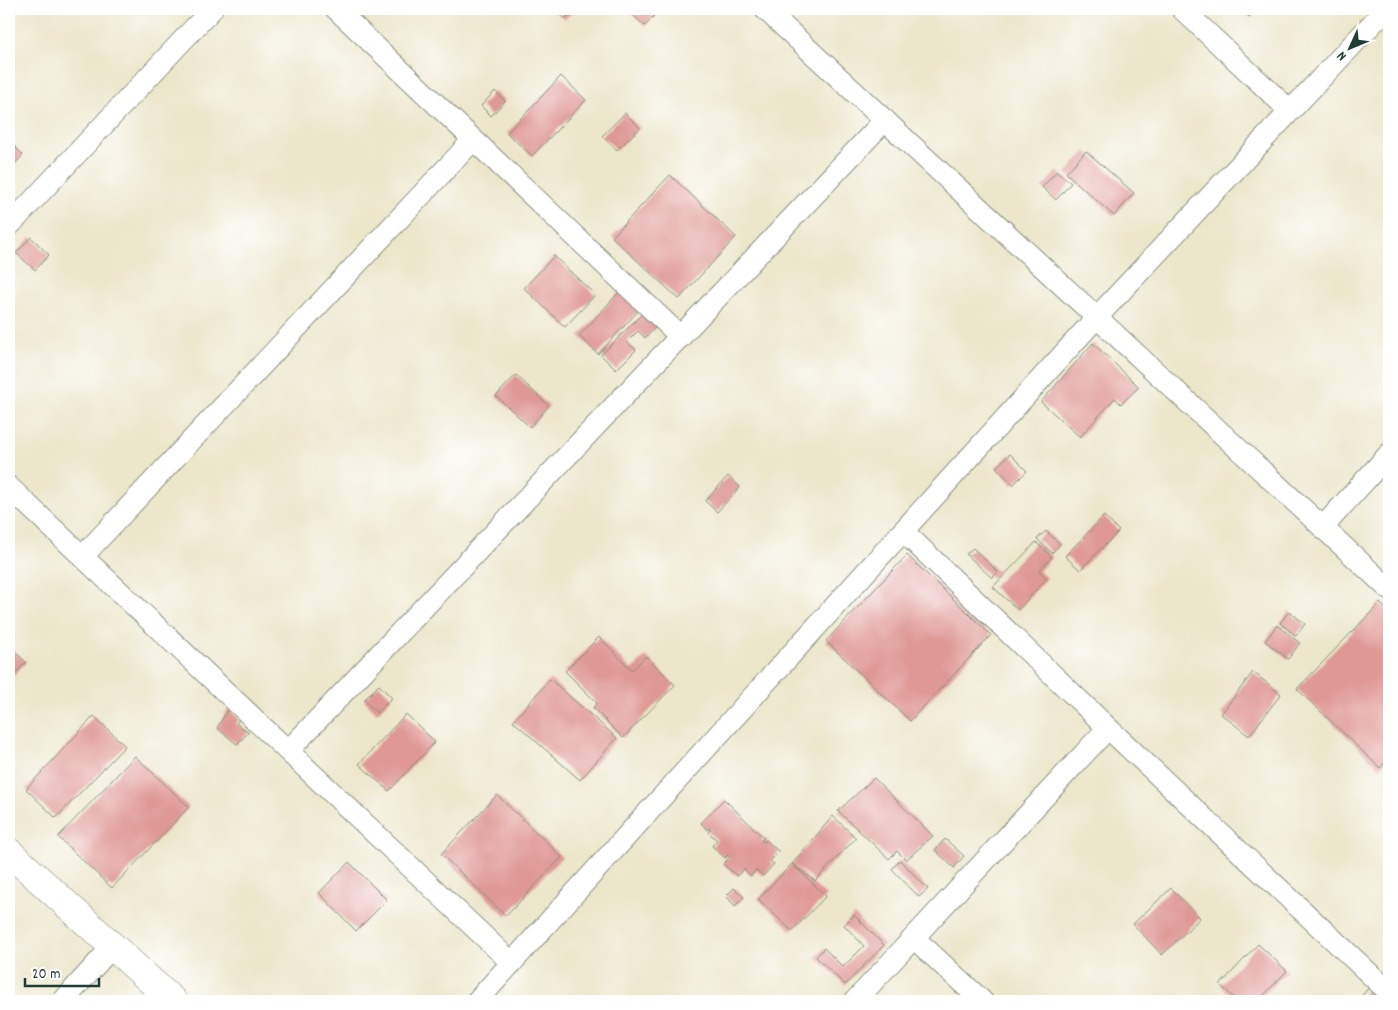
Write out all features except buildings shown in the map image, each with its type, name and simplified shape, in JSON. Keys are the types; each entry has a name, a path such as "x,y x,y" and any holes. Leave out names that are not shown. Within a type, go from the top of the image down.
{"street":[{"path":"9,226 212,9"},
{"path":"336,9 681,337"},
{"path":"765,9 1389,589"},
{"path":"1182,9 1289,110"},
{"path":"477,1001 1097,318 1289,110 1386,9"},
{"path":"288,751 885,120"},
{"path":"82,557 473,140"},
{"path":"1323,527 1389,454"},
{"path":"9,487 512,963"},
{"path":"904,532 1108,728 1389,992"},
{"path":"854,1001 1108,728"},
{"path":"9,852 173,1001"},
{"path":"914,938 982,1001"},
{"path":"63,1001 112,947"}]}
